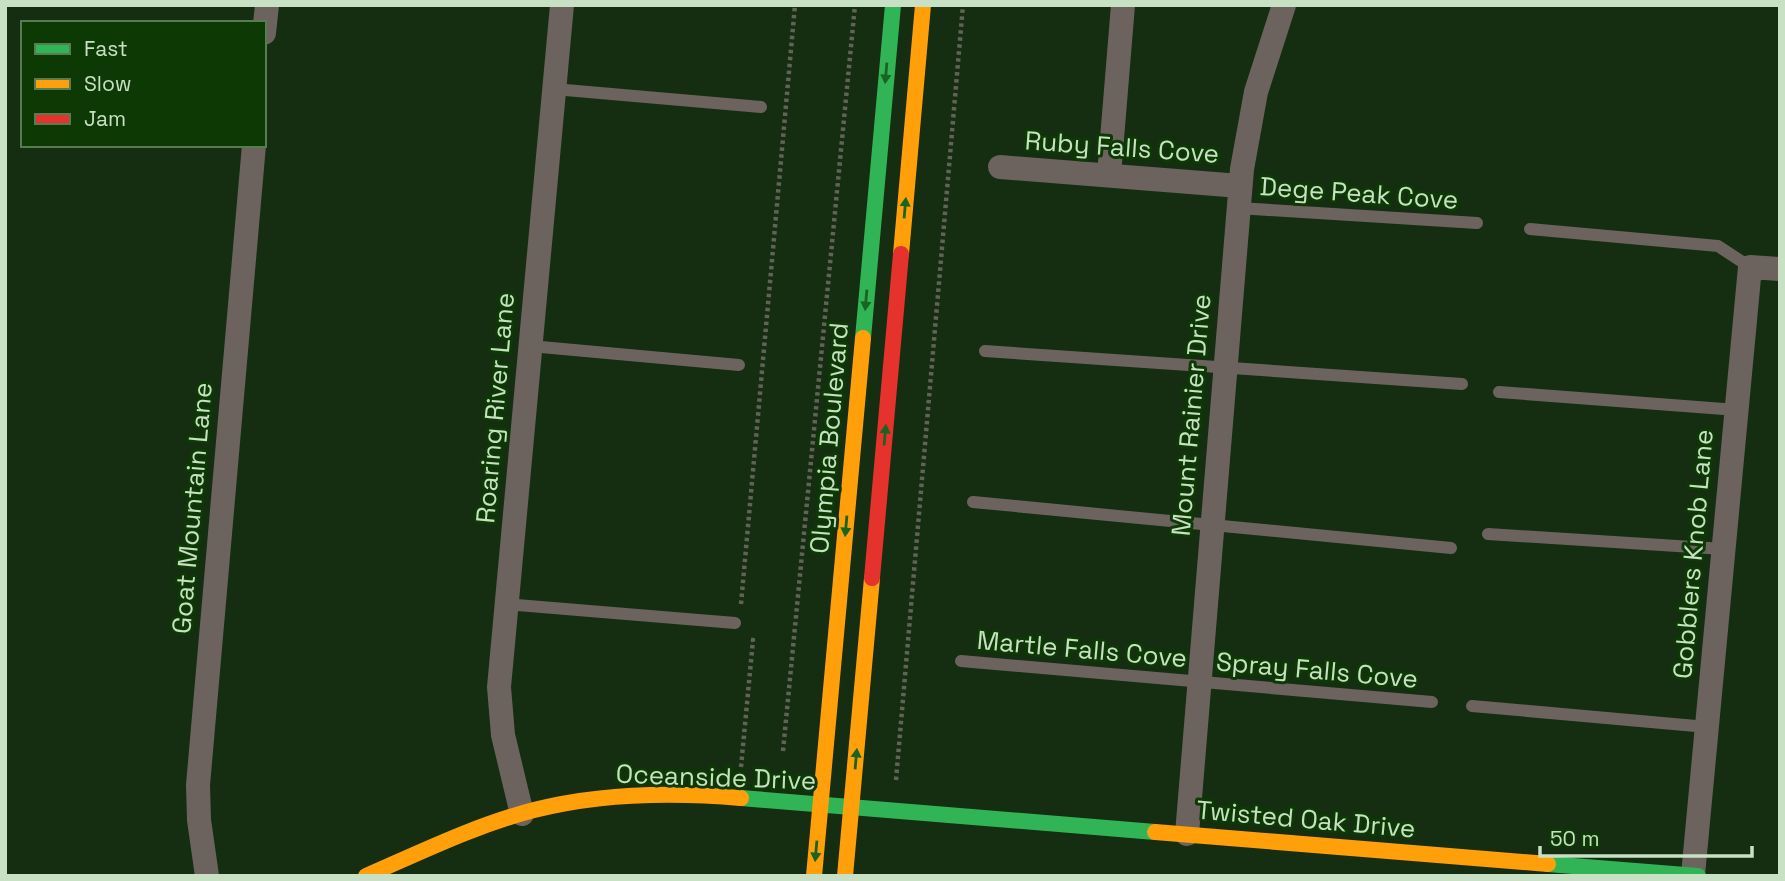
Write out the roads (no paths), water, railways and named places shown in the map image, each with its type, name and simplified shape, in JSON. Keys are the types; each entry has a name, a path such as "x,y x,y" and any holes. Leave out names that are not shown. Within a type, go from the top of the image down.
{"street":[{"name":"Roaring River Lane","path":"522,814 503,735 500,710 506,604 562,5"},
{"name":"Olympia Boulevard","path":"814,876 892,5"},
{"name":"Olympia Boulevard","path":"845,876 923,5"},
{"path":"1109,176 1123,5"},
{"name":"Mount Rainier Drive","path":"1186,834 1239,197 1256,92 1284,5"},
{"name":"Goat Mountain Lane","path":"207,876 198,820 198,785 254,147"},
{"name":"Ruby Falls Cove","path":"1000,167 1109,176 1239,197"},
{"path":"1750,267 1780,269"},
{"name":"Gobblers Knob Lane","path":"1695,876 1750,267"},
{"name":"Oceanside Drive","path":"366,876 522,814 572,802 635,795 717,796 909,812"},
{"name":"Twisted Oak Drive","path":"909,812 1695,876"}],"lane":[{"path":"554,89 761,107"},
{"name":"Dege Peak Cove","path":"1239,197 1477,223"},
{"path":"1530,229 1718,246 1750,267"},
{"path":"530,346 739,365"},
{"path":"985,351 1462,384"},
{"path":"1499,392 1737,410"},
{"path":"973,502 1451,548"},
{"path":"1488,534 1724,549"},
{"path":"506,604 738,617"},
{"name":"Martle Falls Cove","path":"961,661 1199,682"},
{"name":"Spray Falls Cove","path":"1199,682 1432,702"},
{"path":"1472,706 1707,727"}]}
